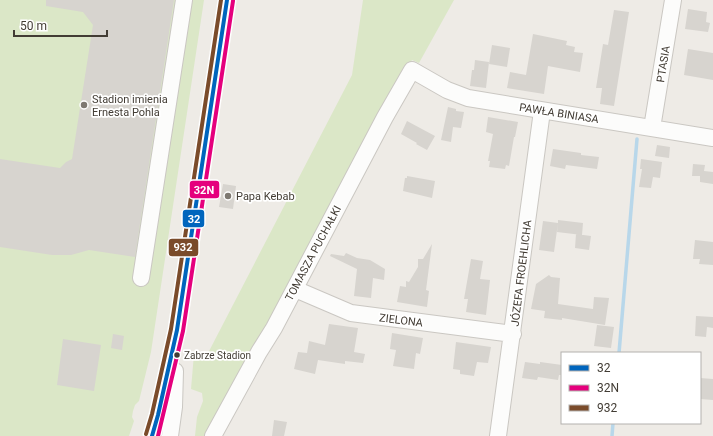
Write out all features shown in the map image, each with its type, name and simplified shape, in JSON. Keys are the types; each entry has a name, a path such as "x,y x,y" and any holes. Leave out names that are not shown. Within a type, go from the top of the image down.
{"street":[{"path":"141,278 184,0"},
{"path":"152,436 177,330 227,0"},
{"name":"PTASIA","path":"652,128 673,0"},
{"name":"PAWŁA BINIASA","path":"412,70 447,90 468,98 713,138"},
{"name":"TOMASZA PUCHAŁKI","path":"213,436 259,352 274,328 381,124 412,70"},
{"name":"JÓZEFA FROEHLICHA","path":"498,436 542,111"},
{"name":"ZIELONA","path":"294,289 351,313 513,334"},
{"path":"170,436 174,407 177,330"}],"green space":[{"path":"0,0 204,0 151,352 139,401 135,405 133,411 132,417 134,421 129,436 0,436"},
{"path":"363,0 454,0 419,63 412,60 209,436 195,436 197,417 203,401 202,393 191,389 194,354 207,355 352,75"}],"building":[{"name":"Stadion imienia Ernesta Pohla","path":"46,0 174,0 135,257 89,250 71,255 52,255 0,247 0,159 60,168 72,159 93,25 83,12 46,6"},
{"path":"688,9 707,12 706,22 710,23 708,32 685,29"},
{"path":"614,10 629,12 614,106 600,104 602,88 596,88 603,44 608,45"},
{"path":"533,34 567,41 566,45 575,47 574,52 583,53 580,72 548,66 544,94 507,88 510,72 526,75"},
{"path":"492,45 510,48 507,67 489,64"},
{"path":"688,49 713,53 713,80 684,75"},
{"path":"475,60 489,62 486,88 470,86"},
{"path":"448,107 456,109 456,111 464,112 461,128 453,127 451,142 441,140"},
{"path":"488,117 518,122 509,166 506,165 505,169 489,167 490,161 488,161 493,134 486,132"},
{"path":"407,121 435,136 427,150 401,134"},
{"path":"657,145 670,147 669,158 655,156"},
{"path":"553,149 599,157 597,169 566,165 565,169 550,166"},
{"path":"641,159 662,162 660,178 653,177 651,188 639,187 642,169 640,169"},
{"path":"693,164 705,165 704,171 713,172 713,184 700,182 700,176 692,176"},
{"path":"407,176 435,181 432,198 403,191 405,178 407,178"},
{"name":"Papa Kebab","path":"223,184 236,186 233,209 219,207"},
{"path":"558,220 583,223 582,235 557,232"},
{"path":"543,221 558,223 554,252 539,250"},
{"path":"576,234 591,236 589,250 575,248"},
{"path":"695,240 713,242 713,265 699,264 700,259 693,259"},
{"path":"432,244 426,290 429,291 427,307 397,302 400,286 406,287 406,281 409,282 418,267 418,259 423,259"},
{"path":"346,253 357,258 370,260 385,269 384,280 373,278 371,298 354,296 357,269 330,256 331,254 344,256"},
{"path":"471,259 483,261 480,279 490,280 486,315 466,312 468,299 464,299"},
{"path":"549,275 551,277 560,278 558,304 593,309 594,297 609,298 605,325 562,318 562,320 544,318 545,311 531,309 536,284"},
{"path":"696,316 713,317 713,328 707,327 706,337 695,336"},
{"path":"329,324 358,328 354,352 365,354 363,363 345,361 345,364 318,360 315,374 294,369 298,352 307,353 309,341 325,345"},
{"path":"597,325 614,327 611,348 594,346"},
{"path":"392,333 423,338 420,354 416,353 414,369 393,366 396,350 390,349"},
{"path":"113,334 124,336 122,350 111,348"},
{"path":"63,339 101,345 94,391 57,385"},
{"path":"456,342 491,347 488,363 477,362 474,376 460,374 460,370 453,369"},
{"path":"525,362 561,365 561,375 559,375 558,380 538,377 537,380 522,378"},
{"path":"701,378 713,379 713,400 701,399"},
{"path":"274,420 287,422 284,436 272,436"}],"waterway":[{"path":"619,352 637,139"},
{"path":"612,436 613,424"}],"transit line":[{"name":"932","path":"146,434 152,414 171,329 221,0"},
{"name":"32","path":"152,436 177,330 227,0"},
{"name":"32N","path":"158,436 183,331 233,1"}],"place":[{"name":"Stadion imienia Ernesta Pohla","path":"84,105"},
{"name":"Papa Kebab","path":"228,196"},
{"name":"Zabrze Stadion","path":"177,355"}]}
